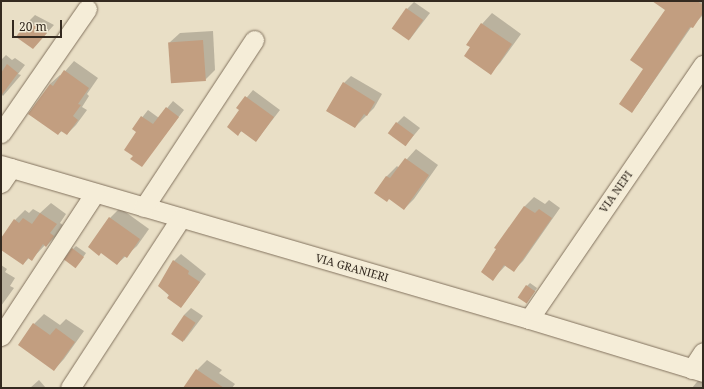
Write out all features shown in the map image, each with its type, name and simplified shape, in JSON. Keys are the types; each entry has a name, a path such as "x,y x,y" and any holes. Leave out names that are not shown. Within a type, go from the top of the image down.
{"street":[{"path":"1,133 87,9"},
{"path":"144,207 254,40"},
{"name":"VIA NEPI","path":"529,319 703,65"},
{"name":"VIA GRANIERI","path":"4,172 96,193 529,319 697,371"},
{"path":"1,336 96,193"},
{"path":"70,388 181,218"},
{"path":"697,371 703,352"}],"building":[{"path":"652,1 697,1 703,5 703,13 693,28 690,27 632,113 619,104 643,69 630,60 665,10"},
{"path":"406,8 423,20 409,41 392,28"},
{"path":"27,21 47,33 33,49 16,37"},
{"path":"481,23 512,44 491,75 464,56 470,47 466,45"},
{"path":"203,40 206,81 171,83 168,42"},
{"path":"7,64 18,73 1,96 1,73"},
{"path":"64,70 89,88 78,104 81,105 73,116 78,120 67,135 61,131 58,135 28,114 50,84 53,86"},
{"path":"343,82 375,102 367,116 364,114 355,128 326,111"},
{"path":"245,96 274,117 256,142 241,131 238,136 227,127 239,110 236,108"},
{"path":"166,107 179,117 142,167 130,159 133,156 124,150 136,132 132,129 141,116 153,124"},
{"path":"396,122 414,135 406,146 388,133"},
{"path":"405,158 429,175 404,210 389,199 387,202 374,193 386,176 390,178"},
{"path":"524,206 535,213 539,209 552,218 514,272 504,265 493,281 481,272 496,249 494,248"},
{"path":"40,213 57,224 50,233 54,236 46,247 43,244 32,261 28,258 23,265 1,250 1,238 14,219 19,223 23,218 32,224"},
{"path":"109,217 140,239 127,258 124,256 117,265 101,253 99,256 88,247"},
{"path":"72,248 84,257 76,268 64,259"},
{"path":"173,260 189,271 188,274 200,282 181,308 167,298 169,295 158,286"},
{"path":"526,285 535,291 527,304 518,297"},
{"path":"184,315 196,323 183,342 171,334"},
{"path":"33,323 50,335 56,328 75,342 54,371 18,345"},
{"path":"196,369 224,388 183,388"}]}
